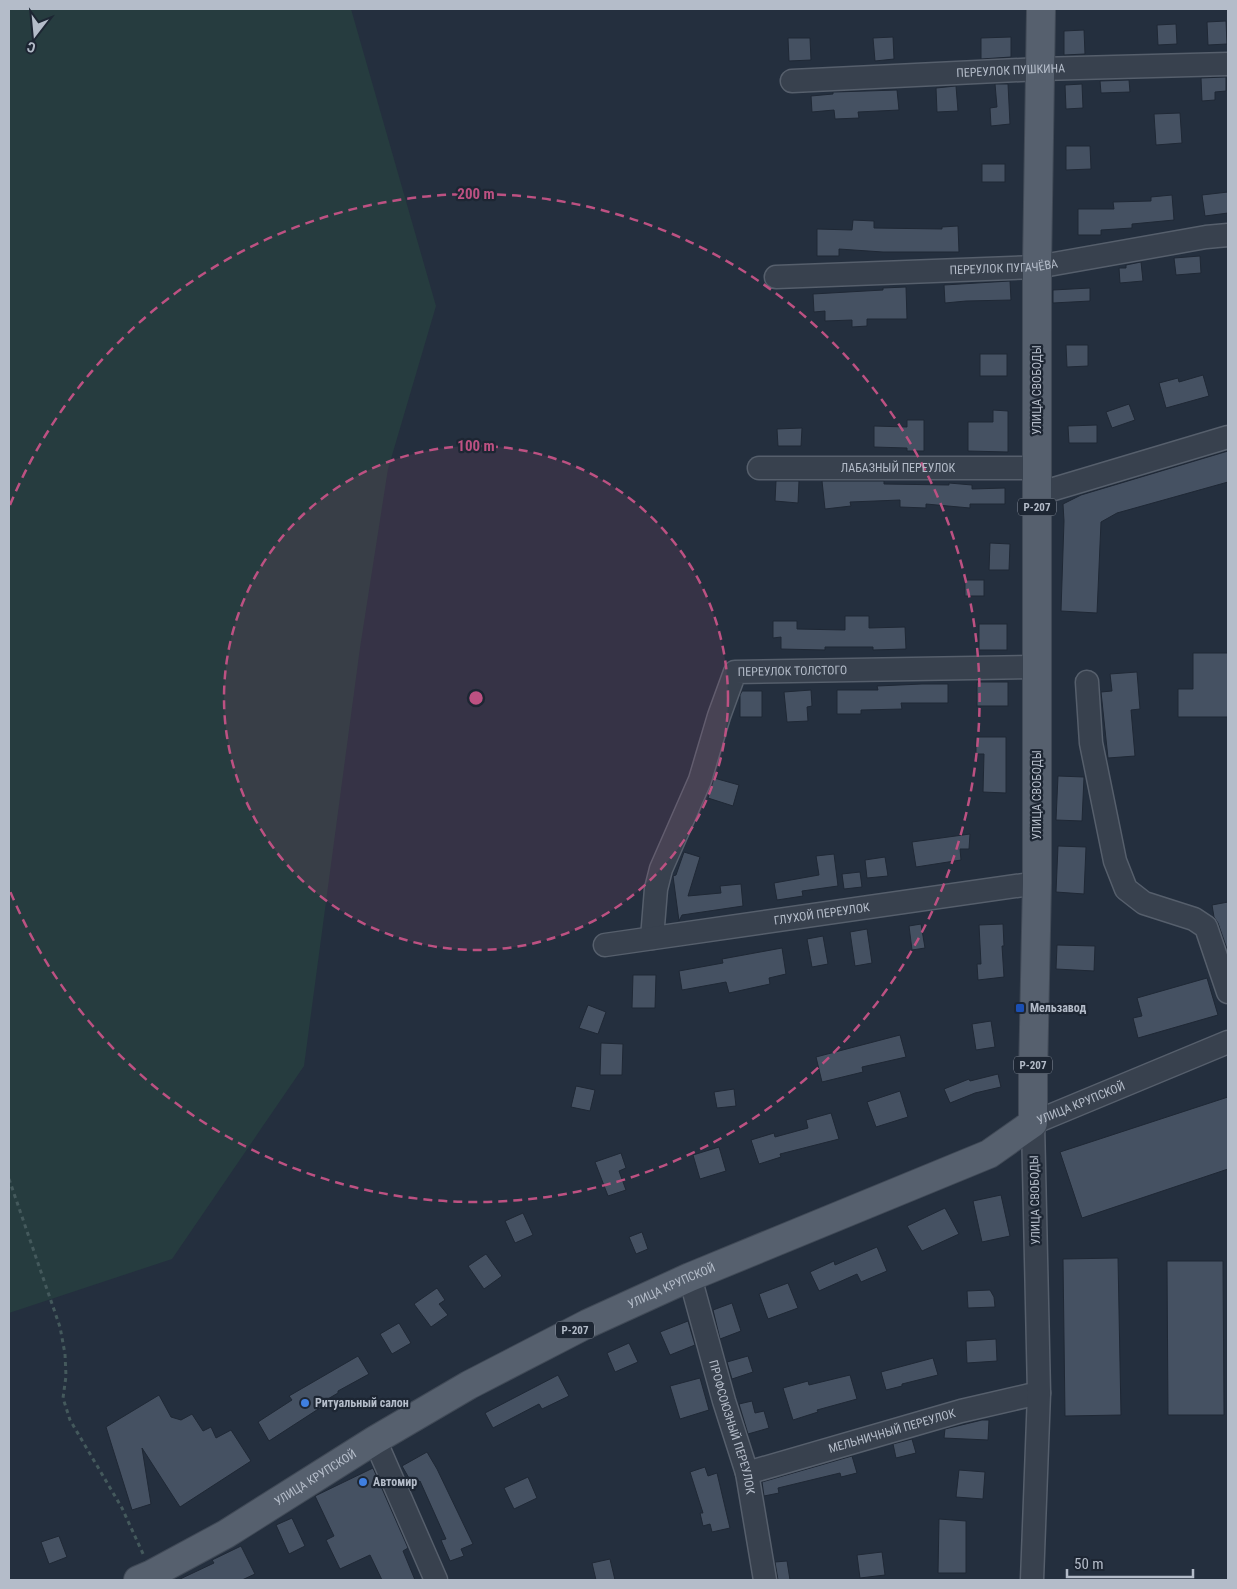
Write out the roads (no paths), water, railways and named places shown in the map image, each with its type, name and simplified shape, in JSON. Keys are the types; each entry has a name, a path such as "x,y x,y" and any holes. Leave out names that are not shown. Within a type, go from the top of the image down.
{"main road":[{"name":"УЛИЦА СВОБОДЫ","path":"1033,1123 1037,883 1037,481 1041,9"},
{"name":"УЛИЦА КРУПСКОЙ","path":"145,1577 226,1534 375,1440 478,1381 587,1324 690,1276 989,1154 1033,1123"}],"street":[{"name":"ПЕРЕУЛОК ПУШКИНА","path":"792,81 1040,69 1228,64"},
{"name":"ПЕРЕУЛОК ПУГАЧЁВА","path":"776,277 1038,267 1206,237 1228,235"},
{"name":"ЛАБАЗНЫЙ ПЕРЕУЛОК","path":"759,468 1037,481 1228,437"},
{"name":"ПЕРЕУЛОК ТОЛСТОГО","path":"652,938 656,889 661,869 700,780 719,716 736,672 1038,666"},
{"path":"1087,682 1091,743 1115,861 1126,889 1144,903 1187,917 1206,926 1228,992"},
{"name":"ГЛУХОЙ ПЕРЕУЛОК","path":"605,945 1037,883"},
{"name":"УЛИЦА КРУПСКОЙ","path":"1033,1123 1228,1042"},
{"name":"УЛИЦА СВОБОДЫ","path":"1032,1580 1039,1393 1033,1123"},
{"name":"ПРОФСОЮЗНЫЙ ПЕРЕУЛОК","path":"690,1276 746,1473 765,1580"},
{"name":"МЕЛЬНИЧНЫЙ ПЕРЕУЛОК","path":"746,1473 961,1411 1039,1393"},
{"path":"375,1440 436,1580"}],"place":[{"name":"Мельзавод","path":"1020,1008"},
{"name":"Ритуальный салон","path":"305,1403"},
{"name":"Автомир","path":"363,1482"}]}
